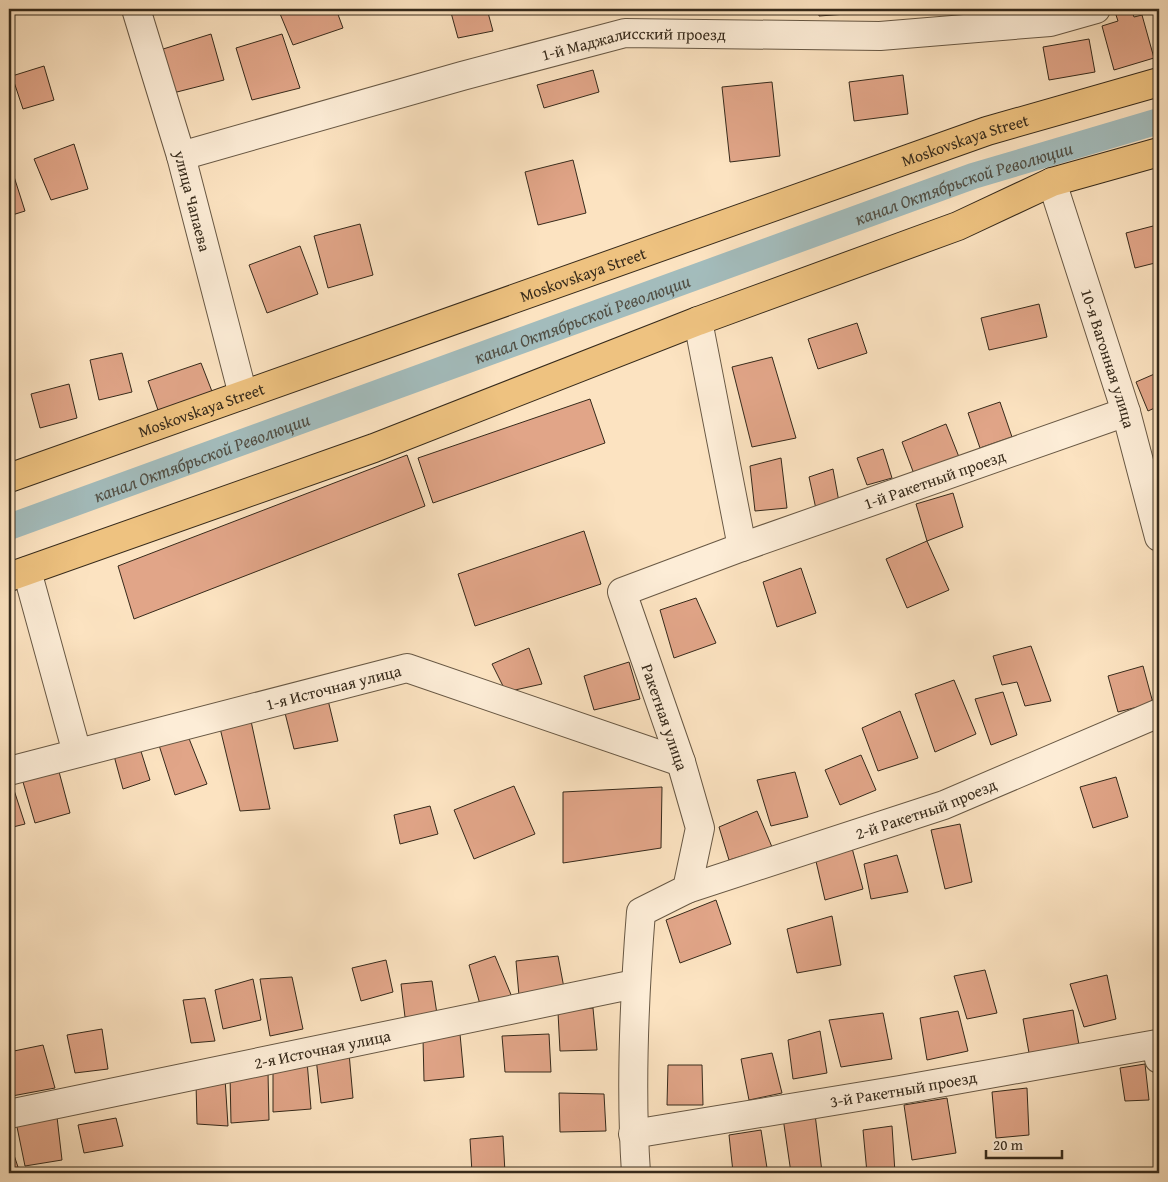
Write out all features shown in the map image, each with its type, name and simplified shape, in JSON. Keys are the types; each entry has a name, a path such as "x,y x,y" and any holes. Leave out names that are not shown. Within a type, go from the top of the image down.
{"main road":[{"name":"Moskovskaya Street","path":"9,478 987,131 1159,82"},
{"path":"18,574 374,448 698,321 958,226 1052,182 1159,152"}],"street":[{"name":"улица Чапаева","path":"136,9 181,156 243,395"},
{"name":"1-й Маджалисский проезд","path":"181,156 462,76 626,33 880,36 1050,22 1096,9"},
{"name":"10-я Вагонная улица","path":"1052,182 1126,412 1159,537"},
{"path":"698,321 742,548"},
{"name":"1-й Ракетный проезд","path":"742,548 1126,412"},
{"name":"Ракетная улица","path":"687,889 700,828 681,762 622,592 742,548"},
{"path":"18,574 77,753"},
{"name":"1-я Источная улица","path":"9,771 408,668 681,762"},
{"name":"2-й Ракетный проезд","path":"687,889 944,805 1159,713"},
{"path":"636,1173 634,1134 635,984 641,912 687,889"},
{"name":"2-я Источная улица","path":"9,1114 635,984"},
{"name":"3-й Ракетный проезд","path":"634,1134 900,1090 1157,1044 1159,1060"}],"building":[{"path":"278,9 336,9 343,28 293,45"},
{"path":"450,9 487,9 493,31 458,38"},
{"path":"818,9 860,9 861,13 819,16"},
{"path":"1131,9 1134,17 1142,15 1154,58 1114,70 1102,26 1118,21 1115,12"},
{"path":"211,34 224,80 173,93 160,50"},
{"path":"282,34 300,88 252,100 236,48"},
{"path":"1089,39 1095,72 1049,80 1043,47"},
{"path":"44,66 54,100 23,109 12,76"},
{"path":"593,70 599,92 544,108 537,85"},
{"path":"903,75 908,114 854,121 849,82"},
{"path":"772,82 780,156 730,162 722,87"},
{"path":"74,144 88,189 51,200 34,159"},
{"path":"573,160 586,213 538,225 525,172"},
{"path":"9,165 25,211 9,216"},
{"path":"360,224 373,275 328,288 314,236"},
{"path":"1157,225 1159,233 1159,262 1135,268 1126,233"},
{"path":"300,246 318,294 267,313 249,265"},
{"path":"1039,304 1047,337 989,350 981,318"},
{"path":"857,323 867,353 818,369 808,339"},
{"path":"122,353 132,392 99,400 90,360"},
{"path":"772,357 796,438 752,447 732,367"},
{"path":"201,363 213,394 159,413 148,381"},
{"path":"1159,372 1159,406 1148,411 1136,382"},
{"path":"69,384 77,418 40,428 31,394"},
{"path":"590,399 605,443 433,503 418,458"},
{"path":"1000,402 1012,437 980,448 968,413"},
{"path":"946,424 959,457 914,474 902,442"},
{"path":"883,449 892,478 867,485 857,458"},
{"path":"407,455 425,506 134,619 118,566"},
{"path":"781,458 787,508 755,511 750,466"},
{"path":"833,469 839,502 816,509 809,477"},
{"path":"953,493 963,527 927,541 916,504"},
{"path":"584,531 601,584 475,626 458,574"},
{"path":"927,541 949,590 907,608 886,559"},
{"path":"801,568 816,613 777,627 763,582"},
{"path":"696,598 716,643 674,658 660,610"},
{"path":"1031,646 1051,701 1025,706 1017,682 1002,685 993,656"},
{"path":"529,648 542,684 506,692 492,664"},
{"path":"629,662 640,699 594,710 584,676"},
{"path":"1143,666 1153,703 1118,712 1108,676"},
{"path":"954,680 976,734 935,752 915,694"},
{"path":"1003,692 1017,735 991,745 975,699"},
{"path":"327,696 338,741 294,749 284,709"},
{"path":"900,711 918,758 878,771 862,728"},
{"path":"251,721 270,809 240,811 220,728"},
{"path":"188,736 207,784 175,795 158,742"},
{"path":"139,745 150,780 123,789 113,752"},
{"path":"861,755 876,790 840,805 825,770"},
{"path":"58,768 70,813 35,823 23,782"},
{"path":"795,772 808,817 771,826 757,780"},
{"path":"1116,777 1128,817 1093,828 1080,787"},
{"path":"514,786 535,834 474,859 454,810"},
{"path":"13,787 25,824 9,828 9,788"},
{"path":"662,787 661,848 563,863 563,792"},
{"path":"430,806 438,834 400,844 394,815"},
{"path":"757,811 772,847 729,860 719,827"},
{"path":"960,824 972,882 945,889 931,830"},
{"path":"852,848 863,889 825,900 815,857"},
{"path":"897,855 908,892 871,899 864,864"},
{"path":"716,900 731,944 680,963 666,920"},
{"path":"832,916 841,965 797,973 787,929"},
{"path":"495,956 512,997 481,1008 469,965"},
{"path":"558,956 564,988 519,996 516,961"},
{"path":"386,960 393,992 361,1001 352,968"},
{"path":"985,970 997,1013 967,1019 954,976"},
{"path":"1107,975 1116,1019 1084,1027 1070,984"},
{"path":"292,977 303,1029 270,1036 260,979"},
{"path":"253,979 261,1020 223,1029 215,990"},
{"path":"432,981 437,1014 405,1017 401,984"},
{"path":"205,998 215,1041 191,1043 183,1000"},
{"path":"593,1008 597,1050 560,1051 558,1012"},
{"path":"1073,1010 1079,1045 1029,1053 1023,1019"},
{"path":"958,1011 968,1051 927,1060 920,1018"},
{"path":"883,1013 892,1059 841,1067 829,1020"},
{"path":"102,1029 108,1069 75,1073 67,1035"},
{"path":"820,1031 827,1073 793,1079 788,1040"},
{"path":"460,1034 464,1077 424,1081 423,1039"},
{"path":"549,1034 551,1072 505,1072 502,1036"},
{"path":"43,1045 55,1088 12,1096 9,1081 9,1052"},
{"path":"349,1053 353,1098 321,1103 316,1058"},
{"path":"772,1053 782,1093 749,1100 741,1059"},
{"path":"307,1061 311,1109 273,1112 273,1066"},
{"path":"1145,1064 1149,1100 1125,1101 1120,1068"},
{"path":"668,1065 702,1065 703,1105 667,1105"},
{"path":"268,1072 269,1120 231,1123 230,1075"},
{"path":"225,1078 228,1126 197,1124 196,1083"},
{"path":"1027,1088 1029,1135 996,1138 992,1092"},
{"path":"559,1093 604,1094 606,1131 560,1132"},
{"path":"947,1098 956,1153 912,1160 904,1105"},
{"path":"815,1114 822,1172 791,1173 783,1118"},
{"path":"57,1117 62,1160 25,1166 16,1122"},
{"path":"116,1118 123,1146 84,1153 78,1125"},
{"path":"892,1126 895,1173 867,1173 863,1130"},
{"path":"761,1130 767,1168 733,1172 729,1135"},
{"path":"503,1136 505,1173 472,1173 470,1139"},
{"path":"9,1149 12,1149 20,1173 9,1173"}],"waterway":[{"name":"канал Октябрьской Революции","path":"9,527 973,176 1159,121"}]}
